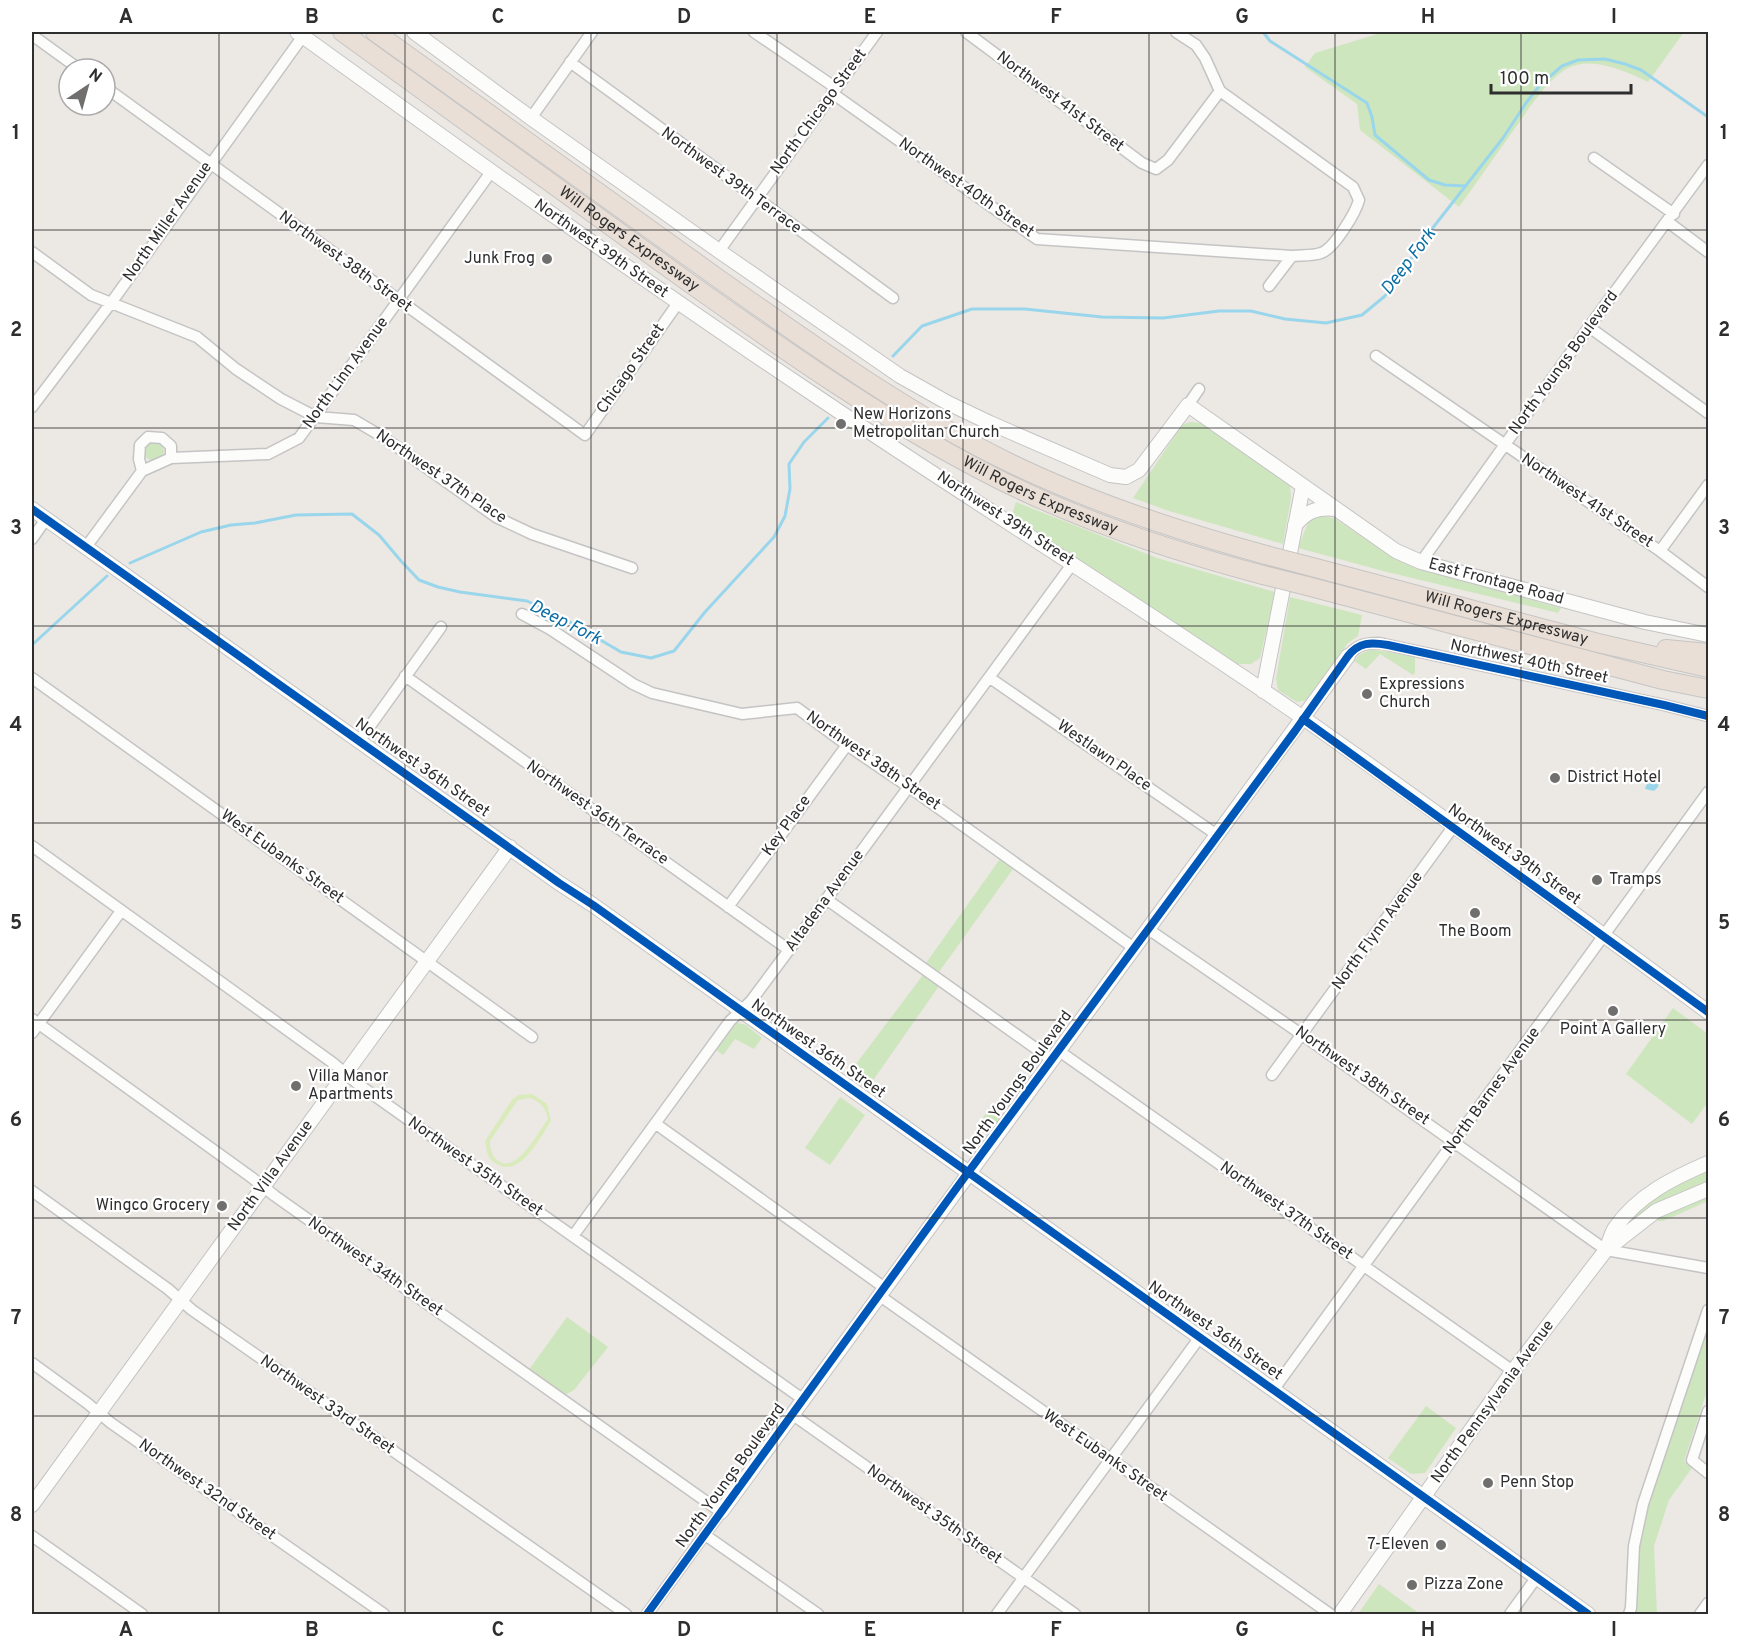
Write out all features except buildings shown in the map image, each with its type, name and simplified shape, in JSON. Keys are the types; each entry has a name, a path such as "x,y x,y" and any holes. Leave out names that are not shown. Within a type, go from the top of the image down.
{"highway":[{"name":"Will Rogers Expressway","path":"342,32 718,303 833,382 911,431 1000,480 1101,525 1165,548 1641,674 1708,689"},
{"name":"Will Rogers Expressway","path":"375,32 580,180 883,390 964,439 1046,480 1131,514 1266,555 1598,643 1708,668"},
{"path":"1598,643 1708,653"}],"main road":[{"path":"414,32 719,251 864,352 940,399 1110,475 1130,476 1140,470 1188,405 1303,486 1263,691"},
{"name":"Northwest 39th Street","path":"300,34 678,303 1263,691 1708,1012"},
{"name":"East Frontage Road","path":"1303,486 1396,551 1421,562 1645,622 1708,635"},
{"name":"Northwest 36th Street","path":"32,508 1588,1614"},
{"path":"1295,525 1312,510 1336,509"},
{"name":"North Youngs Boulevard","path":"721,1512 1348,656"},
{"name":"North Villa Avenue","path":"32,1505 510,847"},
{"name":"North Pennsylvania Avenue","path":"1606,1250 1614,1229 1646,1196 1673,1179 1708,1163"},
{"name":"North Pennsylvania Avenue","path":"1340,1614 1514,1371 1606,1250 1656,1211 1708,1189"}],"street":[{"path":"531,118 592,32"},
{"name":"Northwest 40th Street","path":"754,32 1037,239 1292,256"},
{"name":"North Chicago Street","path":"719,251 877,32"},
{"name":"Northwest 41st Street","path":"966,32 1142,163 1156,169 1168,160 1220,91"},
{"path":"1176,32 1196,45 1205,58 1220,91 1353,187 1359,200 1356,211 1327,250 1320,254 1292,256 1269,286"},
{"name":"North Miller Avenue","path":"33,401 111,303 300,34"},
{"path":"32,35 62,57"},
{"name":"Northwest 39th Terrace","path":"570,62 893,298"},
{"name":"Northwest 38th Street","path":"117,96 585,435"},
{"path":"1594,158 1671,218 1708,252"},
{"name":"North Youngs Boulevard","path":"1421,562 1708,165"},
{"name":"North Linn Avenue","path":"86,547 142,471 171,458 268,454 299,438 491,172"},
{"path":"32,252 91,295 196,337 236,369 316,417"},
{"name":"Chicago Street","path":"585,435 678,303"},
{"path":"1589,327 1708,414"},
{"name":"Northwest 41st Street","path":"1376,356 1660,551 1708,587"},
{"path":"1188,405 1199,389"},
{"name":"Northwest 37th Place","path":"316,417 354,420 383,437 496,517 532,534 632,568"},
{"path":"142,471 139,459 140,445 148,437 162,438 171,446 171,458"},
{"path":"1660,551 1708,485"},
{"path":"32,539 46,519"},
{"name":"Altadena Avenue","path":"573,1236 730,1021 751,1001 789,950 1073,564"},
{"name":"Northwest 38th Street","path":"522,614 550,629 633,684 652,693 742,714 797,708 1134,948"},
{"path":"360,740 441,627"},
{"name":"Northwest 40th Street","path":"1348,656 1357,646 1378,643 1708,716"},
{"name":"Northwest 36th Terrace","path":"405,676 789,950"},
{"name":"West Eubanks Street","path":"32,678 532,1037"},
{"name":"Westlawn Place","path":"990,678 1217,835"},
{"name":"Key Place","path":"728,907 847,745"},
{"name":"North Barnes Avenue","path":"1274,1389 1365,1267 1708,792"},
{"name":"North Flynn Avenue","path":"1272,1076 1454,827"},
{"name":"Northwest 35th Street","path":"32,846 346,1074 804,1400"},
{"name":"Northwest 37th Street","path":"826,899 1514,1371"},
{"path":"34,1025 121,911"},
{"name":"Northwest 38th Street","path":"1148,929 1301,1034 1606,1250 1708,1268"},
{"name":"Northwest 34th Street","path":"34,1025 721,1512"},
{"name":"West Eubanks Street","path":"656,1124 1110,1460 1330,1614"},
{"name":"Northwest 33rd Street","path":"32,1191 221,1331 626,1614"},
{"path":"1629,1614 1632,1601 1634,1546 1643,1504 1708,1310"},
{"path":"997,1614 1200,1337"},
{"name":"Northwest 32nd Street","path":"32,1363 384,1614"},
{"path":"1708,1411 1692,1460 1708,1473"},
{"name":"Northwest 35th Street","path":"793,1415 1075,1614"},
{"name":"North Youngs Boulevard","path":"647,1614 721,1512"},
{"path":"705,1535 818,1614"},
{"path":"32,1536 142,1614"},
{"path":"1510,1614 1537,1577"},
{"path":"1700,1614 1708,1603"}],"green space":[{"path":"1384,32 1684,32 1648,82 1609,66 1598,64 1578,65 1560,73 1538,97 1459,207 1360,130 1357,104 1305,67 1315,53"},
{"path":"1190,422 1200,423 1290,486 1291,498 1283,544 1169,511 1133,498 1182,425"},
{"path":"150,441 158,441 164,447 164,455 158,461 150,461 144,455 144,447"},
{"path":"1016,502 1157,558 1275,592 1260,658 1251,664 1234,664 1012,515"},
{"path":"1320,516 1334,518 1393,558 1415,568 1561,608 1558,613 1298,548 1309,520"},
{"path":"1290,597 1362,615 1358,636 1348,643 1308,700 1297,702 1278,690 1276,679"},
{"path":"1369,650 1415,657 1415,673 1413,675 1380,654 1366,669 1354,661 1359,655"},
{"path":"1000,859 1013,869 939,972 926,963"},
{"path":"923,975 939,986 867,1089 847,1076"},
{"path":"1673,1008 1708,1034 1708,1102 1692,1124 1626,1074"},
{"path":"738,1023 746,1025 762,1038 754,1049 735,1039 723,1055 716,1050 729,1031"},
{"path":"532,1094 547,1104 551,1121 529,1154 522,1161 506,1167 491,1160 485,1141 512,1100 518,1095","holes":["529,1098 542,1106 548,1119 518,1158 511,1163 503,1163 493,1155 490,1141 518,1100"]},
{"path":"840,1097 865,1115 830,1165 805,1148"},
{"path":"987,1112 1000,1113 1001,1119 997,1125 991,1125 982,1119"},
{"path":"1708,1169 1708,1183 1621,1232 1636,1211 1659,1194"},
{"path":"1708,1194 1708,1201 1663,1221 1658,1221 1657,1217"},
{"path":"567,1317 608,1347 574,1390 563,1396 528,1371"},
{"path":"1708,1322 1708,1388 1684,1461 1692,1468 1669,1500 1654,1546 1657,1614 1635,1614 1640,1538"},
{"path":"1426,1406 1456,1428 1425,1473 1411,1474 1388,1458"},
{"path":"1379,1584 1420,1614 1358,1614"}],"water":[{"path":"1655,776 1660,779 1658,787 1654,791 1645,789 1647,783"}],"waterway":[{"path":"1263,32 1270,41 1367,103 1375,135 1429,180 1445,185 1466,186"},
{"name":"Deep Fork","path":"893,356 922,326 972,309 1025,309 1102,317 1163,318 1219,311 1251,311 1285,319 1326,323 1362,315 1385,296 1428,234 1503,138 1526,103 1540,85 1562,66 1578,60 1605,59 1625,64 1641,70 1708,117"},
{"name":"Deep Fork","path":"130,563 201,532 231,525 296,515 352,514 379,535 419,580 460,592 527,601 556,614 621,652 651,658 674,651 705,612 774,537 785,516 790,489 789,464 804,442 828,418"},
{"name":"Deep Fork","path":"32,645 107,576"}],"cycle path":[{"path":"32,509 593,905 1588,1614"},
{"path":"647,1614 961,1182 1352,651 1366,644 1388,645 1708,716"},
{"path":"1303,719 1708,1012"}],"place":[{"name":"Junk Frog","path":"547,259"},
{"name":"New Horizons Metropolitan Church","path":"841,424"},
{"name":"Expressions Church","path":"1367,694"},
{"name":"District Hotel","path":"1555,778"},
{"name":"Tramps","path":"1597,880"},
{"name":"The Boom","path":"1475,913"},
{"name":"Point A Gallery","path":"1613,1011"},
{"name":"Villa Manor Apartments","path":"296,1086"},
{"name":"Wingco Grocery","path":"222,1206"},
{"name":"Penn Stop","path":"1488,1483"},
{"name":"7-Eleven","path":"1441,1545"},
{"name":"Pizza Zone","path":"1412,1585"}]}
